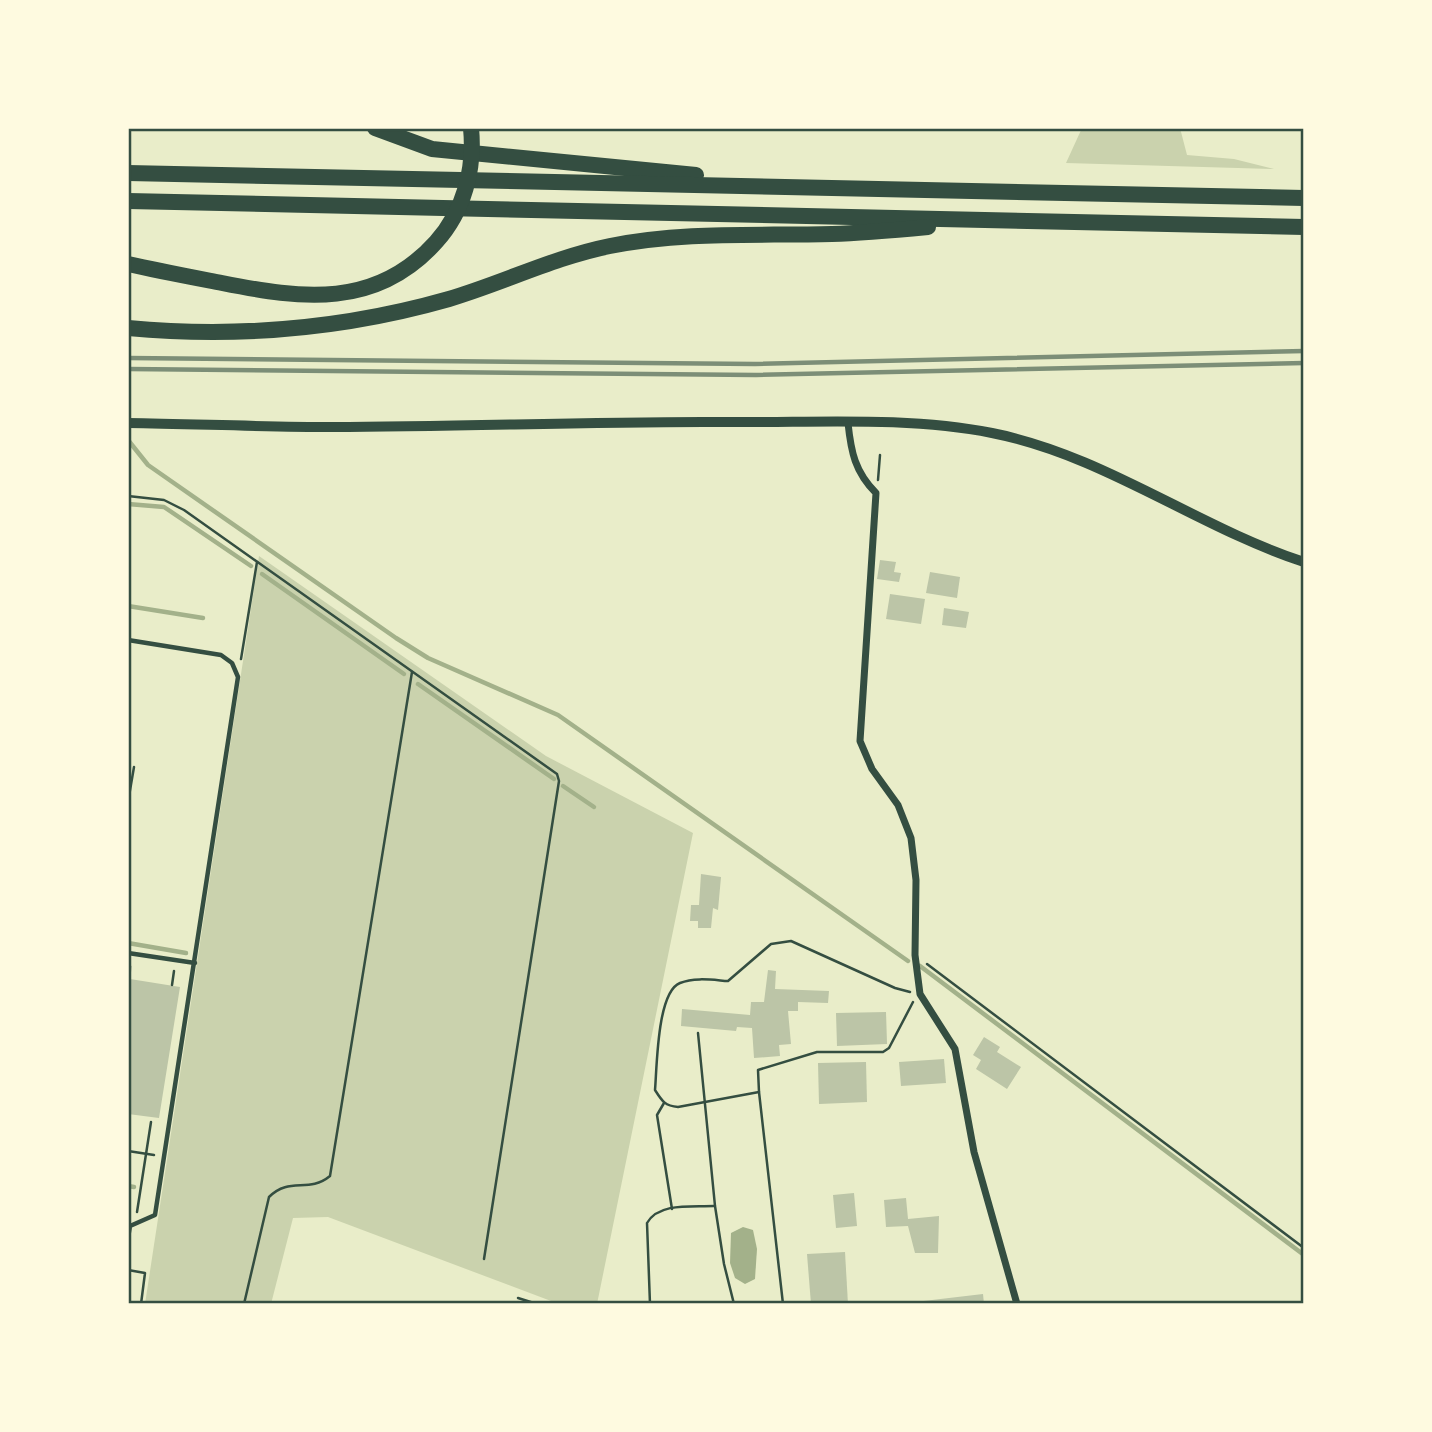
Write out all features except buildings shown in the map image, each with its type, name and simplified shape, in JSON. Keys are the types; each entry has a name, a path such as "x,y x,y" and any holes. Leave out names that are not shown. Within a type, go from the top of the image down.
{"highway":[{"path":"375,128 432,149 821,187"},
{"path":"128,264 288,296 335,295 372,286 417,263 447,230 465,194 473,146 471,128"},
{"path":"128,173 1304,198"},
{"path":"128,201 1304,227"},
{"path":"128,328 242,332 352,321 450,298 608,246 653,239 696,234 833,234 1025,220"}],"street":[{"path":"128,423 335,427 606,421 848,423 963,429 1045,446 1091,464 1264,548 1304,562"},
{"path":"848,423 854,464 863,480 876,493 860,741 872,769 898,805 911,838 916,880 915,955 919,990 924,1003 955,1049 974,1152 1017,1304"}],"lane":[{"path":"128,640 221,654 232,663 238,677 155,1215 130,1226 128,1238"},
{"path":"128,953 195,963"}],"path":[{"path":"876,493 880,455"},
{"path":"128,496 164,500 184,510 411,674 557,774 558,789 484,1259"},
{"path":"238,677 257,564"},
{"path":"244,1304 269,1197 279,1187 290,1184 310,1186 321,1183 330,1176 411,674"},
{"path":"128,802 134,767"},
{"path":"759,1092 678,1107 664,1103 655,1090 663,1011 668,992 678,983 698,979 728,981 771,944 791,941 895,988 919,990 889,1048 883,1052 817,1052 758,1070 783,1304"},
{"path":"915,955 1304,1248"},
{"path":"172,985 176,960"},
{"path":"698,1033 716,1206 724,1264 734,1304"},
{"path":"664,1103 657,1115 672,1209"},
{"path":"135,1224 151,1122"},
{"path":"128,1151 164,1157"},
{"path":"650,1304 647,1223 657,1212 716,1206"},
{"path":"128,1270 145,1273 141,1304"},
{"path":"518,1298 537,1304"}],"shaded area":[{"path":"1082,128 1180,128 1187,155 1234,159 1274,169 1066,163"},
{"path":"259,556 546,756 693,833 597,1304 559,1304 328,1217 293,1218 271,1304 145,1304"},
{"path":"743,1227 753,1230 757,1249 755,1279 745,1284 735,1278 730,1263 731,1233"}],"waterway":[{"path":"128,440 148,465 396,638 428,658 558,715 908,961"},
{"path":"128,504 164,507 251,566"},
{"path":"262,574 404,674"},
{"path":"128,606 203,618"},
{"path":"418,684 554,779"},
{"path":"563,786 594,807"},
{"path":"128,943 186,953"},
{"path":"920,966 1304,1255"},
{"path":"128,1186 134,1187"}],"railway":[{"path":"128,358 755,364 1304,351"},
{"path":"128,369 756,375 1304,363"}]}
